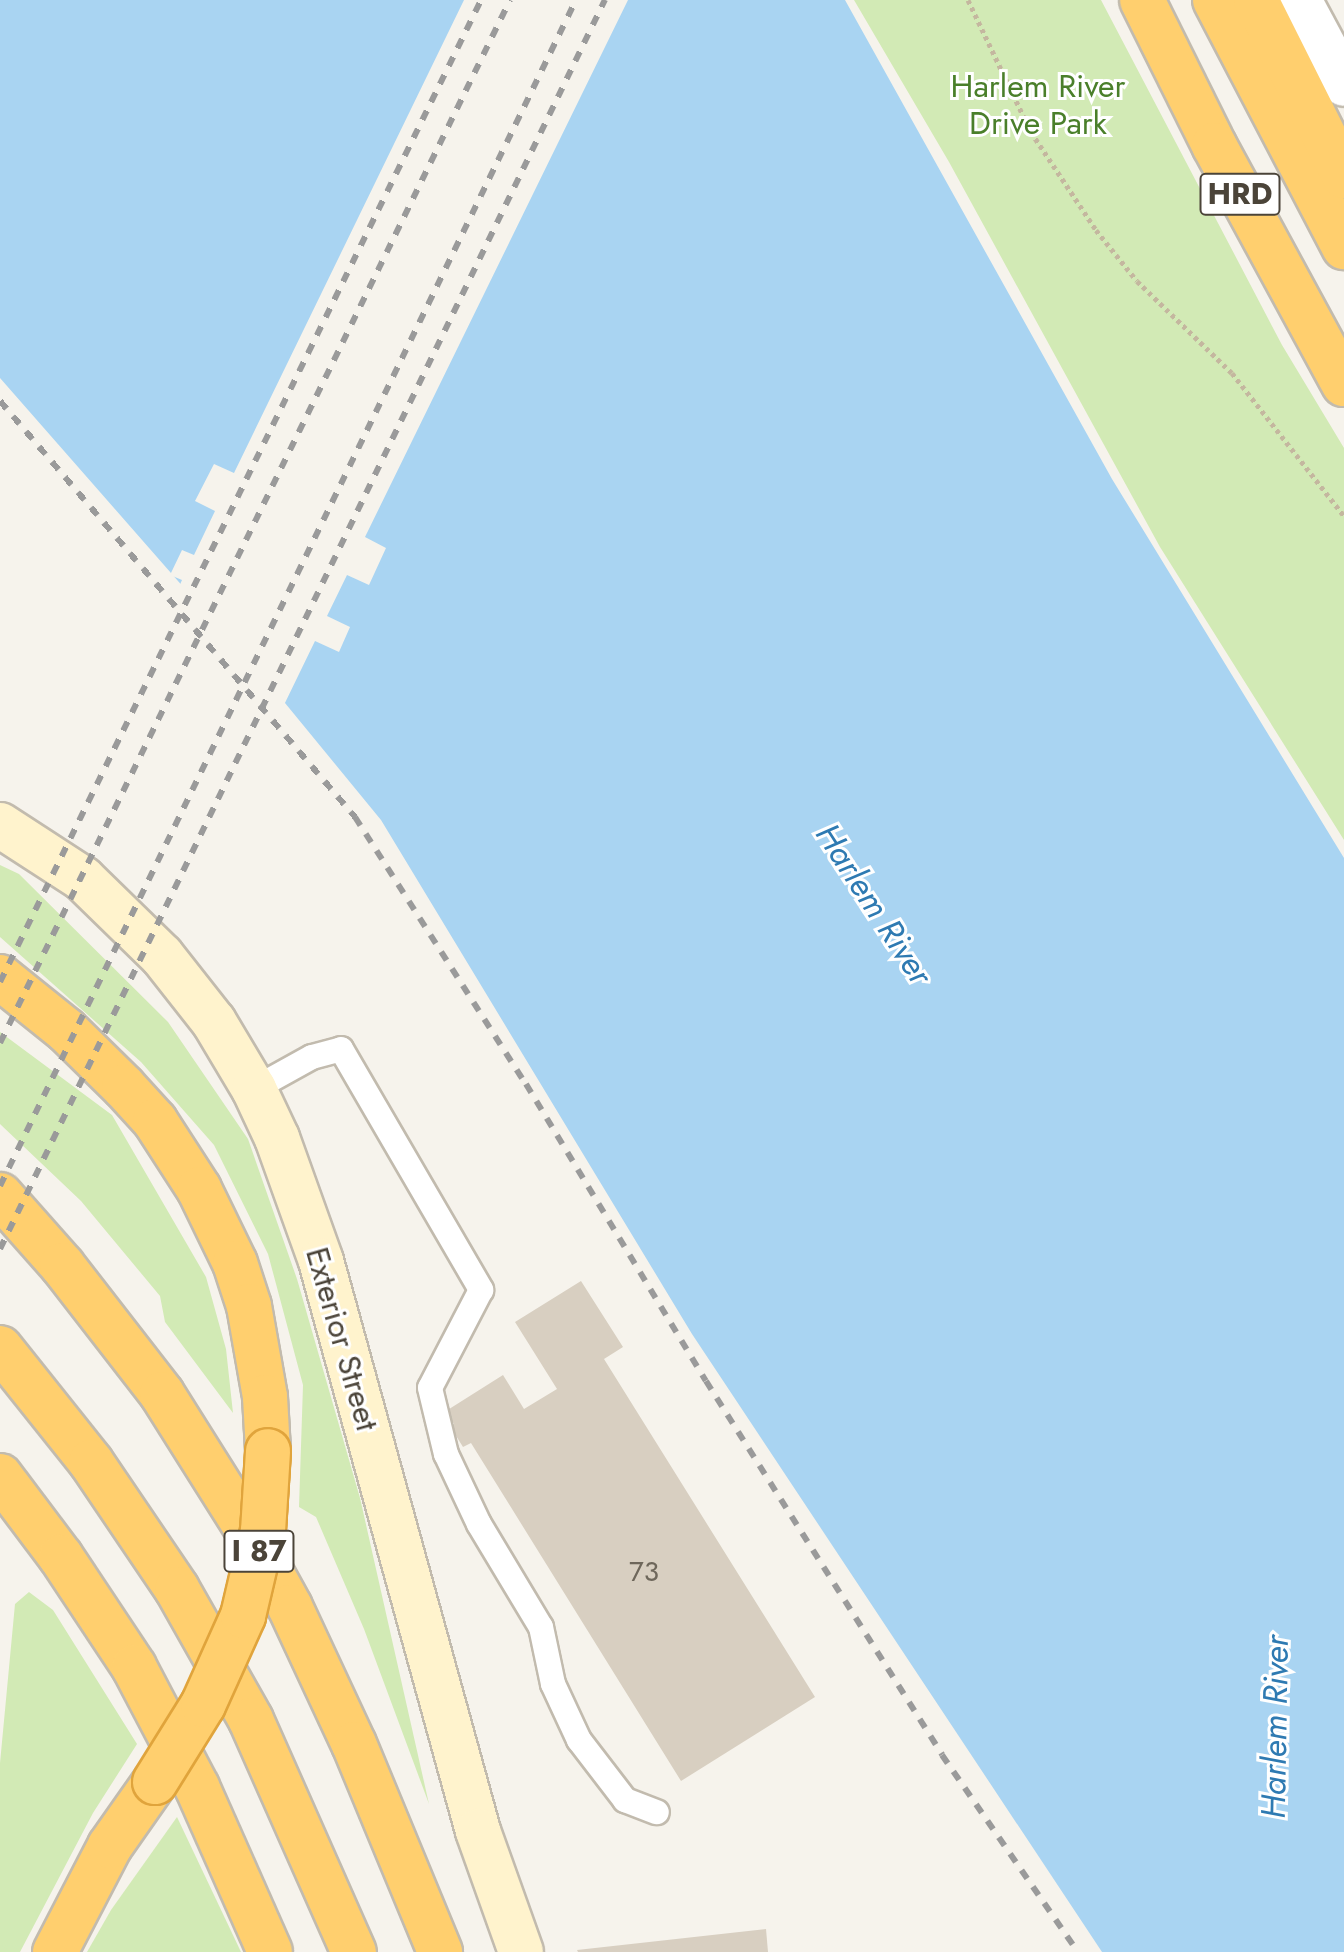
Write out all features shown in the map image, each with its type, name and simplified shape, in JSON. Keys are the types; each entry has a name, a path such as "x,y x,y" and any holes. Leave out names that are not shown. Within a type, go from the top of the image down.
{"highway":[{"name":"HRD","path":"1142,0 1214,145 1344,384"},
{"name":"HRD","path":"1215,0 1344,247"},
{"path":"1256,0 1344,176"},
{"path":"0,977 76,1039 124,1087 155,1121 199,1189 235,1263 249,1306 265,1397 268,1451 263,1531 243,1616 203,1705 110,1846 55,1952"},
{"name":"I 87","path":"0,1195 62,1265 162,1394 247,1529 290,1607 349,1731 440,1952"},
{"name":"I 87","path":"0,1348 91,1462 177,1589 251,1720 354,1952"},
{"path":"0,1476 61,1557 134,1667 197,1787 270,1952"}],"main road":[{"name":"Exterior Street","path":"0,825 83,879 139,930 207,1011 254,1089 309,1222 478,1831 521,1952"}],"street":[{"path":"1302,0 1344,15"},
{"path":"1302,0 1344,84"}],"lane":[{"path":"254,1089 312,1057 341,1049 481,1290 430,1388 446,1454 479,1524 541,1627 553,1684 579,1740 625,1800 657,1812"}],"path":[{"path":"968,0 1031,132 1096,230 1137,281 1232,373 1344,516"}],"green space":[{"name":"Harlem River Drive Park","path":"854,0 1101,0 1282,345 1344,448 1344,840 1160,547 949,162"},
{"path":"0,865 19,874 168,1022 248,1139 297,1279 360,1498 429,1804 364,1629 316,1517 299,1507 303,1385 268,1254 214,1145 141,1062 0,937"},
{"path":"0,1032 112,1115 206,1277 226,1349 233,1413 165,1322 160,1296 81,1201 0,1124"},
{"path":"29,1592 53,1610 137,1744 93,1813 20,1952 0,1952 0,1763 15,1604"},
{"path":"177,1817 241,1952 87,1952 111,1910"}],"water":[{"name":"Harlem River","path":"0,0 845,0 1112,479 1344,858 1344,1952 1102,1952 692,1334 381,820 285,703 0,378"}],"pier":[{"path":"464,0 628,0 365,537 386,548 369,585 347,575 327,616 350,627 339,652 315,641 283,707 221,631 219,635 178,589 182,580 170,575 182,550 194,555 215,511 195,501 214,464 234,473"}],"building":[{"path":"581,1281 623,1347 604,1359 815,1697 681,1781 471,1443 463,1447 450,1426 454,1424 446,1411 503,1375 524,1409 557,1389 515,1322"},
{"path":"766,1929 768,1952 577,1950"}],"railway":[{"path":"0,982 481,0"},
{"path":"0,1043 510,0"},
{"path":"0,1186 576,0"},
{"path":"0,1249 605,0"},
{"path":"0,401 355,817 526,1084 706,1381 942,1755 1078,1952"}]}
